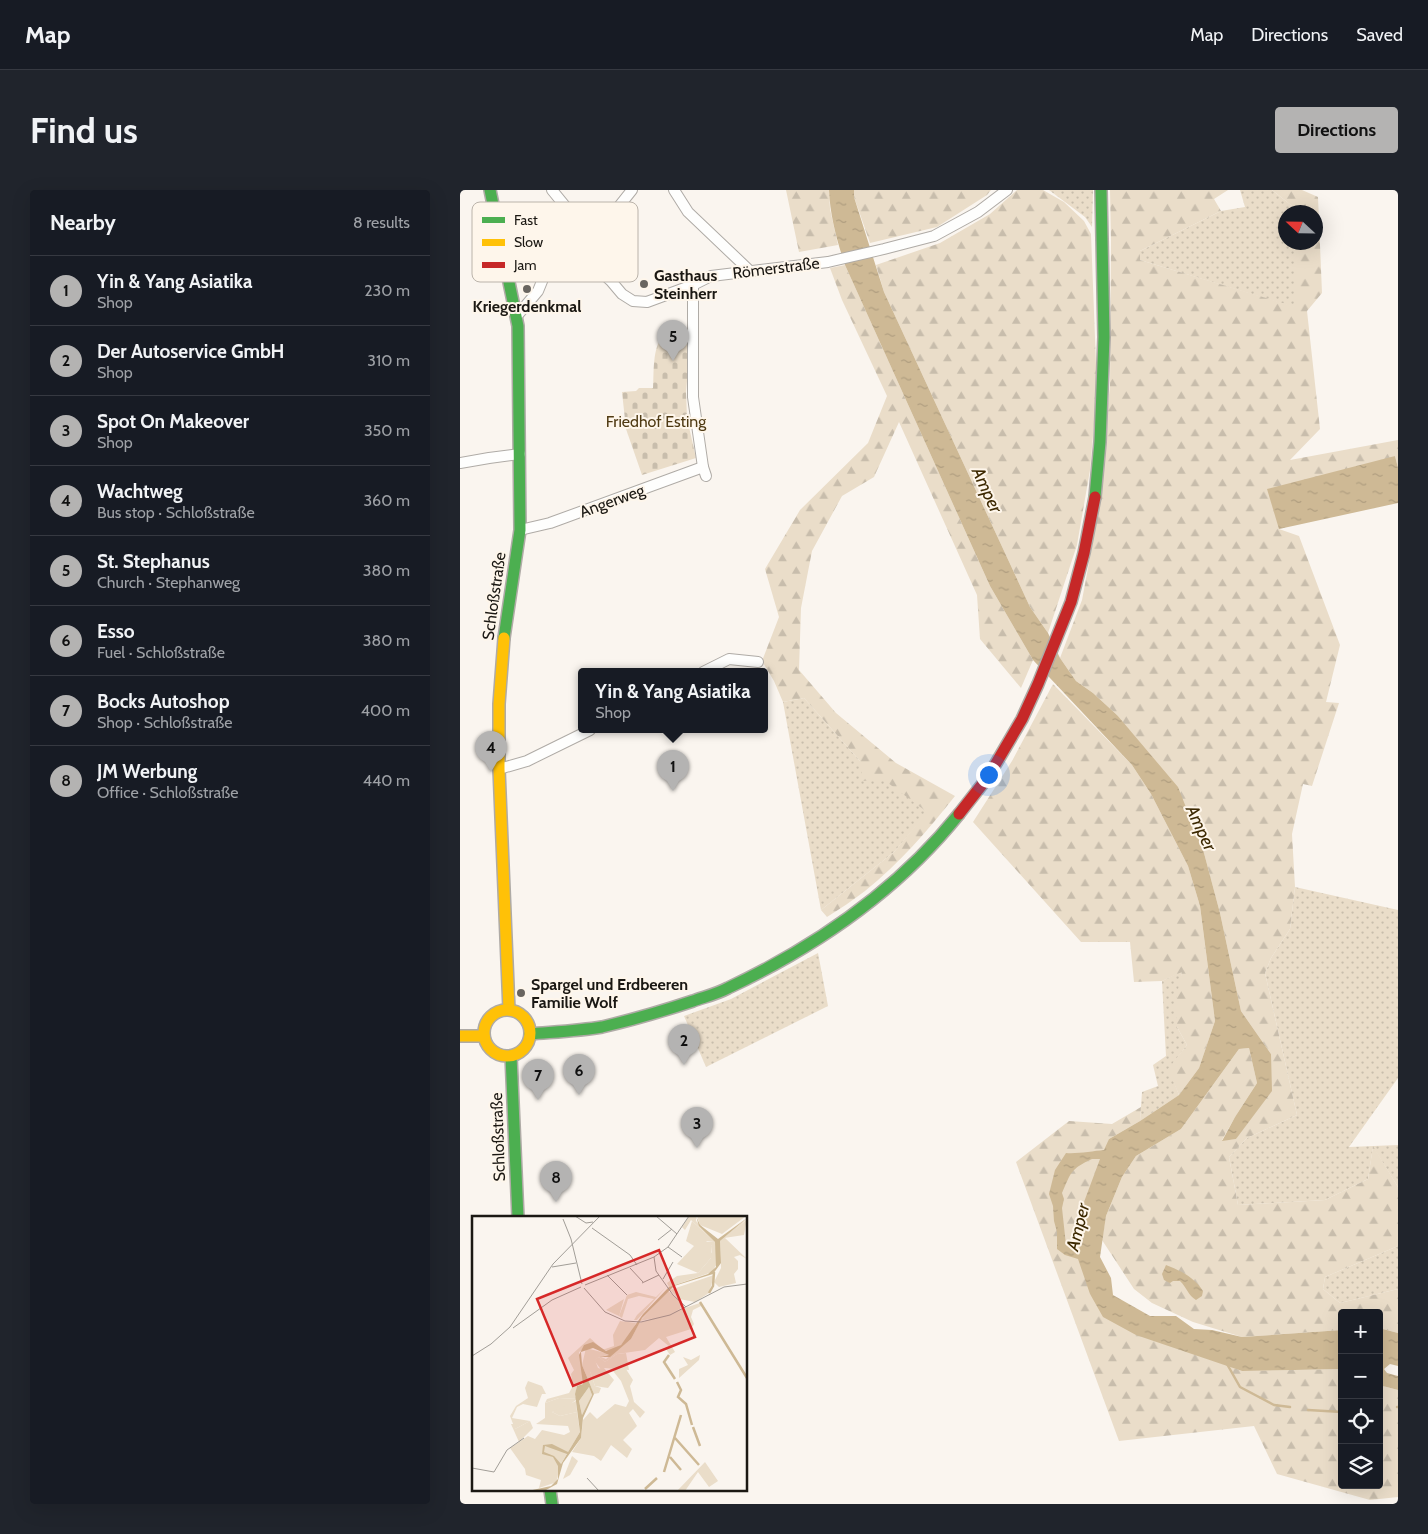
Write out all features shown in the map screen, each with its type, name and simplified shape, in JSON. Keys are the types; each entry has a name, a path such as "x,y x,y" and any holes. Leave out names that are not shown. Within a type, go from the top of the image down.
{"main road":[{"path":"530,1034 600,1027 660,1012 727,989 804,948 834,929 897,879 949,826 988,777 1022,719 1038,684 1071,602 1084,553 1096,490 1100,442 1104,337 1101,190"},
{"name":"Schloßstraße","path":"509,1010 498,704 520,530 518,326 510,282"},
{"path":"502,1010 509,1010 522,1015 529,1027 530,1034 528,1042 518,1053 511,1056 503,1056 490,1049 484,1036 484,1029 491,1017 502,1010"},
{"path":"460,1036 484,1036"},
{"name":"Schloßstraße","path":"511,1056 518,1216"}],"street":[{"path":"552,190 562,202"},
{"path":"622,202 632,190"},
{"path":"674,190 688,212 750,271"},
{"name":"Römerstraße","path":"612,282 622,294 633,301 648,302 712,276 828,262 878,251 934,236 978,212 1007,190"},
{"path":"516,317 538,291 542,282"},
{"name":"Angerweg","path":"520,530 550,524 704,472 693,397 693,285"},
{"path":"460,464 520,454"},
{"path":"711,668 729,659 758,662"},
{"path":"499,769 527,762 584,733"}],"green space":[{"path":"786,190 829,190 830,209 838,245 799,252"},
{"path":"854,190 991,190 987,195 937,227 870,243 854,197"},
{"path":"1017,190 1043,190 1064,202 1084,221 1091,234 1097,390 1090,470 1077,545 1048,633 1030,607 884,292 876,265 940,243 990,214"},
{"path":"1049,190 1093,190 1092,227 1085,217"},
{"path":"1110,190 1228,190 1214,199 1221,211 1140,251 1140,260 1296,307 1296,250 1320,250 1322,293 1307,311 1320,429 1290,460 1398,440 1398,468 1395,456 1279,529 1299,536 1340,645 1326,702 1339,703 1312,786 1303,784 1292,834 1295,887 1290,929 1271,958 1265,973 1297,1115 1247,1138 1229,1157 1238,1205 1325,1200 1368,1179 1373,1146 1398,1187 1398,1246 1325,1277 1323,1289 1340,1303 1398,1289 1398,1333 1383,1329 1383,1309 1338,1309 1338,1330 1242,1337 1193,1322 1152,1303 1134,1289 1102,1240 1106,1216 1122,1177 1136,1156 1181,1129 1239,1049 1249,1048 1257,1083 1222,1140 1236,1139 1271,1054 1241,1011 1220,913 1204,853 1117,715 1093,693 1076,681 1060,658 1082,600 1092,547 1110,386"},
{"path":"1240,190 1272,190 1291,205 1278,205 1278,250 1296,250 1297,308 1140,260 1140,251 1221,211 1245,207"},
{"path":"1272,190 1302,190 1318,197 1318,205 1291,205"},
{"path":"845,265 990,586 1033,660 1021,688 980,639 977,595 899,422 874,477 842,496 812,551 801,608 799,670 836,713 896,763 955,796 924,834 890,870 865,891 827,917 821,910 894,852 927,812 884,780 863,781 860,761 804,698 783,702 768,668 762,661 779,617 765,569 800,510 868,443 887,396 842,300 830,268"},
{"name":"Friedhof Esting","path":"678,332 691,337 686,392 687,418 696,458 642,475 626,429 622,392 636,391 639,388 653,388 654,361 659,342 664,337"},
{"path":"1053,684 1132,765 1151,794 1188,866 1200,906 1215,1021 1199,1068 1179,1095 1168,1069 1187,1045 1177,1027 1175,1003 1182,972 1162,981 1134,982 1130,942 1081,942 973,822 1012,761"},
{"path":"804,698 860,761 928,812 894,852 821,910 783,702"},
{"path":"1295,887 1398,910 1398,1078 1349,1147 1398,1145 1398,1187 1373,1147 1368,1179 1325,1200 1238,1205 1229,1157 1247,1138 1297,1115 1265,973 1271,958 1290,929"},
{"path":"818,953 828,1006 706,1067 684,1016 731,999"},
{"path":"1182,971 1177,1027 1187,1045 1169,1069 1179,1095 1140,1121 1142,1092 1158,1086 1153,1065 1166,1056 1162,981"},
{"path":"1141,1107 1140,1121 1109,1139 1090,1294 1209,1358 1242,1371 1338,1369 1338,1489 1383,1489 1383,1386 1398,1390 1398,1497 1370,1500 1277,1474 1254,1426 1119,1441 1016,1162 1069,1121 1112,1124"},
{"path":"1398,1246 1398,1289 1340,1303 1323,1289 1325,1277"}],"water":[{"path":"829,190 854,190 854,197 884,292 1030,607 1048,633 1060,658 1076,681 1093,693 1117,715 1178,787 1204,853 1220,913 1241,1011 1271,1054 1272,1091 1236,1139 1222,1141 1257,1083 1249,1048 1239,1049 1181,1129 1136,1156 1122,1177 1106,1216 1100,1257 1111,1278 1113,1295 1150,1316 1176,1316 1194,1329 1212,1330 1242,1337 1338,1330 1338,1369 1242,1371 1136,1335 1103,1317 1090,1294 1078,1259 1065,1255 1057,1249 1057,1232 1049,1194 1055,1170 1066,1153 1104,1150 1109,1139 1179,1095 1199,1068 1215,1021 1200,906 1188,866 1151,794 1132,765 1033,660 990,586 845,265 834,228","holes":["1092,1159 1100,1159 1084,1202 1079,1252 1066,1245 1062,1208 1064,1199 1062,1193 1075,1169"]},
{"path":"1395,456 1398,468 1398,503 1279,529 1267,489"},
{"path":"1166,1265 1191,1278 1203,1291 1202,1296 1196,1300 1180,1281 1170,1283 1164,1280 1162,1274"},
{"path":"1383,1329 1398,1333 1398,1366 1390,1364 1384,1369 1387,1373 1398,1376 1398,1390 1383,1386"}],"waterway":[{"path":"1227,1364 1240,1387 1274,1405 1290,1407"},
{"path":"1308,1410 1338,1412"}],"traffic: fast":[{"path":"490,190 492,202"},
{"path":"1095,497 1100,442 1104,337 1101,190"},
{"path":"504,638 520,530 518,326 509,282"},
{"path":"530,1034 602,1027 636,1018 715,994 760,972 823,935 882,892 935,842 959,814"},
{"path":"511,1056 518,1216"},
{"path":"550,1492 552,1504"}],"traffic: slow":[{"path":"504,638 499,704 499,769 509,1010"},
{"path":"507,1010 520,1014 526,1020 530,1033 526,1046 520,1052 507,1056 494,1052 488,1046 484,1033 488,1020 494,1014 507,1010"},
{"path":"460,1036 484,1036"}],"traffic: jam":[{"path":"959,814 988,777 1022,719 1038,684 1071,602 1084,553 1095,497"}],"place":[{"name":"Gasthaus Steinherr","path":"644,284"},
{"name":"Kriegerdenkmal","path":"527,289"},
{"name":"St. Stephanus","path":"673,361"},
{"name":"Wachtweg","path":"491,772"},
{"name":"Yin & Yang Asiatika","path":"673,791"},
{"name":"Spargel und Erdbeeren Familie Wolf","path":"521,993"},
{"name":"Der Autoservice GmbH","path":"684,1065"},
{"name":"Esso","path":"579,1095"},
{"name":"Bocks Autoshop","path":"538,1100"},
{"name":"Spot On Makeover","path":"697,1148"},
{"name":"JM Werbung","path":"556,1202"}],"water label":[{"name":"Amper","path":"987,490"},
{"name":"Amper","path":"1201,828"},
{"name":"Amper","path":"1078,1227"}]}
